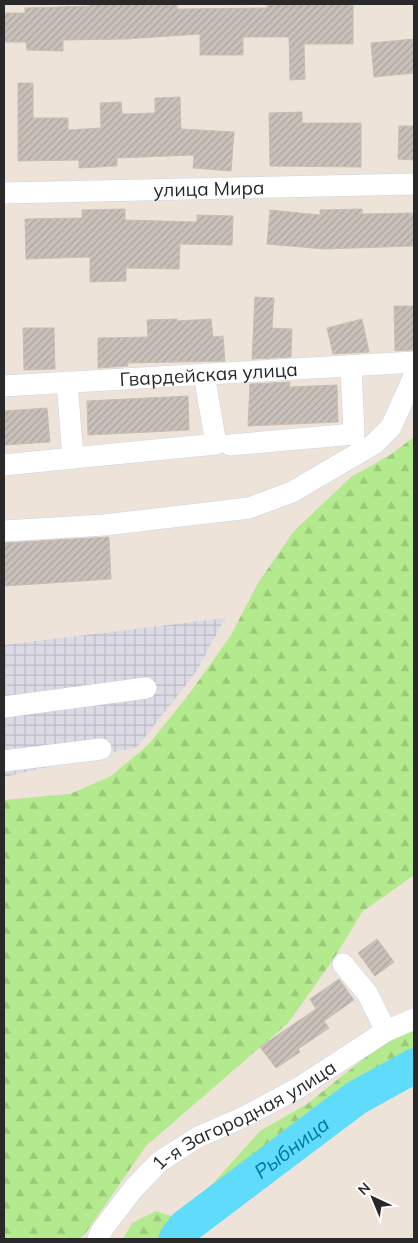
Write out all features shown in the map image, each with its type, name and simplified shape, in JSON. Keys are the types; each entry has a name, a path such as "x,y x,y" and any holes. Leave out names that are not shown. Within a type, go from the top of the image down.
{"street":[{"name":"улица Мира","path":"4,193 414,184"},
{"name":"Гвардейская улица","path":"4,386 414,362"},
{"path":"230,446 354,434 351,366"},
{"path":"4,465 216,444 204,374"},
{"path":"4,531 104,525 249,508 292,492 374,444 391,427 414,376"},
{"path":"67,382 73,458"},
{"path":"4,707 146,688"},
{"path":"4,760 101,749"},
{"path":"343,964 367,993 386,1031"},
{"name":"1-я Загородная улица","path":"98,1239 102,1230 134,1188 159,1162 198,1137 246,1116 300,1087 386,1031 414,1019"}],"shaded area":[{"path":"225,618 196,672 137,747 4,777 4,645"}],"green space":[{"path":"414,437 414,875 362,912 333,960 288,1023 146,1146 85,1234 79,1239 4,1239 4,800 70,794 111,776 148,745 190,693 231,635 258,583 294,531 351,477 390,455"},
{"path":"414,1028 414,1051 367,1085 337,1099 260,1151 198,1209 169,1229 161,1239 123,1239 132,1223 156,1211 171,1216 207,1190 260,1131 307,1104 386,1041"}],"building":[{"path":"91,4 177,4 177,9 267,8 267,4 353,4 353,44 304,44 305,79 290,80 289,37 243,37 243,55 200,55 200,34 126,39 63,40 63,51 27,50 26,42 4,42 4,13 25,13 25,8 91,6"},
{"path":"414,39 414,73 374,77 371,43"},
{"path":"18,83 33,83 33,118 68,118 68,130 101,128 100,103 121,102 122,114 155,113 155,98 180,97 181,129 234,132 231,171 193,168 194,155 117,158 117,166 79,168 79,160 18,161"},
{"path":"302,112 302,123 361,123 361,167 270,166 269,113"},
{"path":"399,126 414,126 414,160 398,159"},
{"path":"125,209 125,220 197,222 197,215 233,216 232,245 180,244 179,269 126,268 126,281 90,282 90,257 26,259 25,219 82,218 82,210"},
{"path":"362,209 362,214 414,213 414,246 324,249 267,244 270,210 320,215 320,210"},
{"path":"255,297 274,298 272,328 292,329 291,357 252,359"},
{"path":"394,306 414,306 414,350 395,351"},
{"path":"177,319 177,321 211,319 213,337 223,336 225,361 127,363 128,366 98,368 98,338 148,337 147,320"},
{"path":"362,319 369,352 333,354 327,328"},
{"path":"23,328 54,328 55,369 24,370"},
{"path":"290,382 289,387 337,385 338,422 248,426 250,384"},
{"path":"188,396 189,430 88,435 87,401"},
{"path":"47,408 50,442 4,445 4,411"},
{"path":"109,537 111,579 4,586 4,543"},
{"path":"377,939 394,962 375,976 358,953"},
{"path":"339,979 354,1000 324,1021 329,1028 298,1049 300,1052 276,1068 260,1047 316,1009 310,999"}],"waterway":[{"name":"Рыбница","path":"176,1239 185,1227 356,1098 414,1066"}]}
